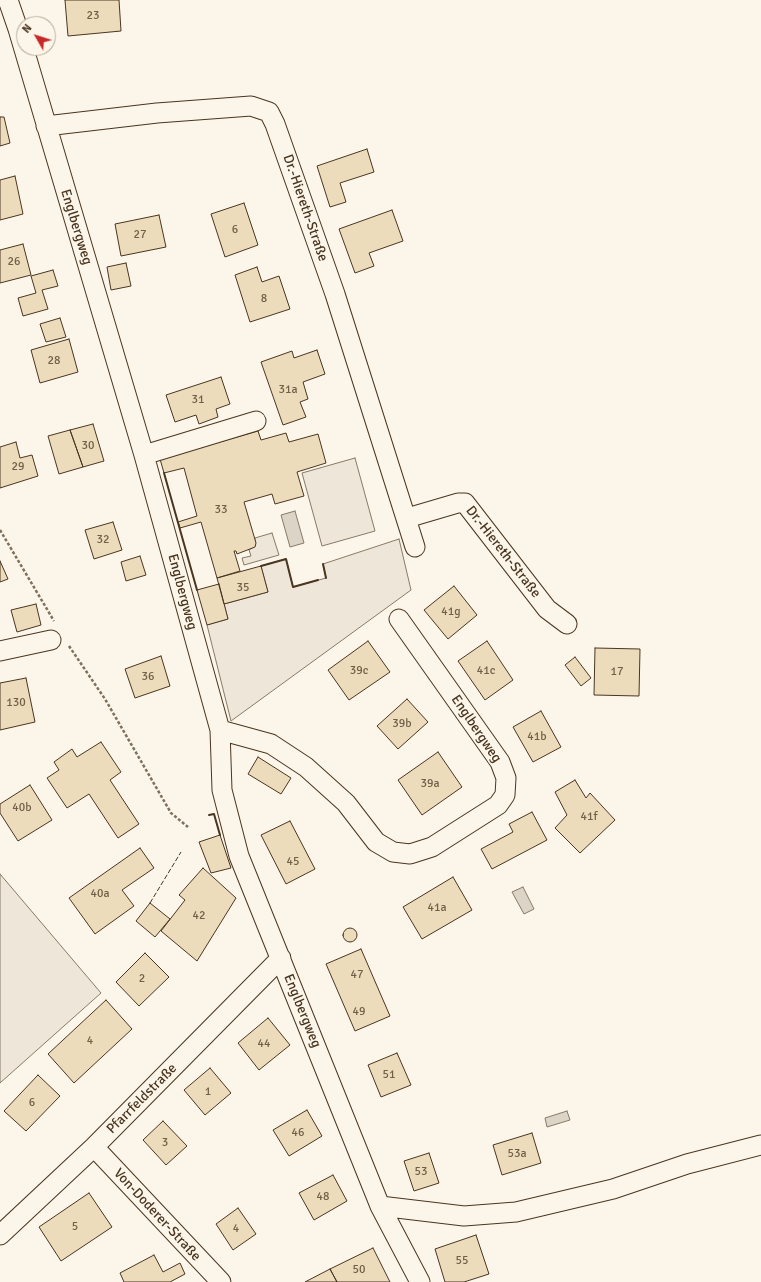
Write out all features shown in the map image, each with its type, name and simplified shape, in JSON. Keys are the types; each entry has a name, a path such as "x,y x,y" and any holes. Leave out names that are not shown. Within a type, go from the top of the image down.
{"street":[{"name":"Englbergweg","path":"8,0 144,455 220,730 222,790 239,856 380,1206 420,1282"},
{"name":"Dr.-Hiereth-Straße","path":"46,126 157,113 251,106 269,112 276,124 336,294 415,547"},
{"path":"144,455 256,421"},
{"name":"Dr.-Hiereth-Straße","path":"407,518 458,503 465,503 547,609 567,624"},
{"name":"Englbergweg","path":"220,730 271,744 306,767 346,803 376,842 393,852 410,854 432,847 498,805 505,795 506,778 500,762 399,618"},
{"path":"0,651 58,636"},
{"name":"Pfarrfeldstraße","path":"0,1235 94,1147 281,958"},
{"path":"380,1206 464,1216 516,1212 614,1189 687,1164 761,1145"},
{"name":"Von-Doderer-Straße","path":"94,1147 221,1282"}],"path":[{"path":"0,530 58,636 106,699 171,813 188,827"}],"shaded area":[{"path":"355,458 375,531 322,546 302,473"},
{"path":"295,511 304,543 290,547 281,515"},
{"path":"272,533 279,555 244,565 242,558 251,556 249,550 255,546 255,538"},
{"path":"399,539 411,590 231,721 207,625 228,619 224,604 268,592 261,566 286,559 293,587 326,578 323,564"},
{"path":"0,874 101,993 0,1083"},
{"path":"523,887 534,909 524,914 512,892"},
{"path":"567,1111 570,1120 547,1127 545,1118"}],"building":[{"path":"65,0 119,0 121,31 68,36"},
{"path":"0,117 4,117 10,143 0,146"},
{"path":"367,149 374,172 340,183 346,202 330,207 317,166"},
{"path":"15,176 23,214 0,220 0,180"},
{"path":"244,203 258,245 225,257 211,214"},
{"path":"392,210 403,241 369,253 374,266 355,273 339,229"},
{"path":"159,215 166,247 121,256 115,224"},
{"path":"23,244 31,275 0,283 0,250"},
{"path":"126,263 131,286 111,290 107,267"},
{"path":"257,267 262,282 279,276 290,309 250,322 235,275"},
{"path":"53,270 58,286 42,290 48,309 23,316 18,298 36,293 31,276"},
{"path":"60,318 66,337 46,342 40,324"},
{"path":"69,339 78,372 40,383 31,350"},
{"path":"317,350 325,374 303,382 308,399 300,402 306,417 283,425 261,362 292,351 294,358"},
{"path":"221,377 230,404 216,409 218,417 199,424 196,415 175,422 166,395"},
{"path":"93,424 104,461 83,467 70,430"},
{"path":"70,430 83,467 59,474 48,436"},
{"path":"258,431 261,440 286,433 289,442 318,434 326,463 297,472 304,496 275,504 272,494 244,502 256,543 255,547 237,554 236,551 234,551 240,571 217,578 201,522 180,528 178,522 197,516 184,468 164,473 160,459"},
{"path":"16,442 20,458 32,455 38,476 0,488 0,447"},
{"path":"113,522 122,550 94,559 85,530"},
{"path":"140,556 146,575 126,581 121,562"},
{"path":"0,561 8,579 0,582"},
{"path":"261,566 268,592 224,604 217,578"},
{"path":"219,584 228,619 207,625 197,590"},
{"path":"454,586 477,615 448,639 424,610"},
{"path":"36,604 41,625 17,632 11,610"},
{"path":"368,641 390,672 349,700 328,670"},
{"path":"487,641 513,680 485,700 458,661"},
{"path":"595,648 640,649 639,696 594,695"},
{"path":"161,656 170,686 135,698 125,669"},
{"path":"575,657 591,678 581,686 565,665"},
{"path":"26,678 35,722 0,730 0,683"},
{"path":"407,699 428,722 398,749 377,726"},
{"path":"541,711 561,747 533,762 513,727"},
{"path":"101,742 121,772 110,780 139,824 118,838 89,794 67,808 47,778 59,770 54,762 72,749 77,757"},
{"path":"438,752 462,787 422,815 398,780"},
{"path":"258,757 291,778 281,794 248,774"},
{"path":"575,780 586,798 590,793 615,820 580,853 555,828 567,815 555,792"},
{"path":"30,785 52,820 18,841 0,813 0,804"},
{"path":"532,812 547,840 492,869 481,849 513,832 509,824"},
{"path":"290,821 315,869 286,884 261,835"},
{"path":"220,835 231,868 211,873 199,842"},
{"path":"140,848 154,868 122,890 134,906 95,934 69,898"},
{"path":"203,868 236,898 197,961 161,931 185,900 179,895"},
{"path":"453,877 472,910 422,939 403,907"},
{"path":"150,903 170,919 155,937 136,921"},
{"path":"347,928 353,928 357,932 357,938 353,942 347,942 343,938 343,932"},
{"path":"361,949 390,1016 355,1031 326,964"},
{"path":"145,953 169,977 139,1006 116,982"},
{"path":"106,1000 132,1029 74,1083 48,1054"},
{"path":"268,1018 290,1045 259,1070 238,1043"},
{"path":"397,1053 411,1085 381,1097 368,1065"},
{"path":"210,1068 231,1093 205,1115 184,1090"},
{"path":"38,1075 60,1096 26,1131 4,1111"},
{"path":"307,1110 322,1136 289,1156 273,1130"},
{"path":"163,1121 187,1146 166,1165 143,1140"},
{"path":"532,1133 541,1163 502,1175 493,1145"},
{"path":"429,1153 439,1183 414,1191 404,1161"},
{"path":"333,1175 347,1201 314,1220 299,1193"},
{"path":"89,1193 112,1227 61,1261 39,1227"},
{"path":"238,1208 256,1234 233,1250 216,1224"},
{"path":"476,1235 489,1274 464,1282 445,1282 435,1249"},
{"path":"373,1248 390,1282 337,1282 330,1269"},
{"path":"154,1255 163,1272 180,1263 185,1274 170,1282 124,1282 120,1273"},
{"path":"330,1269 337,1282 305,1282"}],"fence":[{"path":"150,903 181,852"}],"wall":[{"path":"164,473 197,590"},
{"path":"261,566 286,559 293,587 318,580"},
{"path":"323,564 326,578"},
{"path":"209,815 214,814 220,835"}]}
